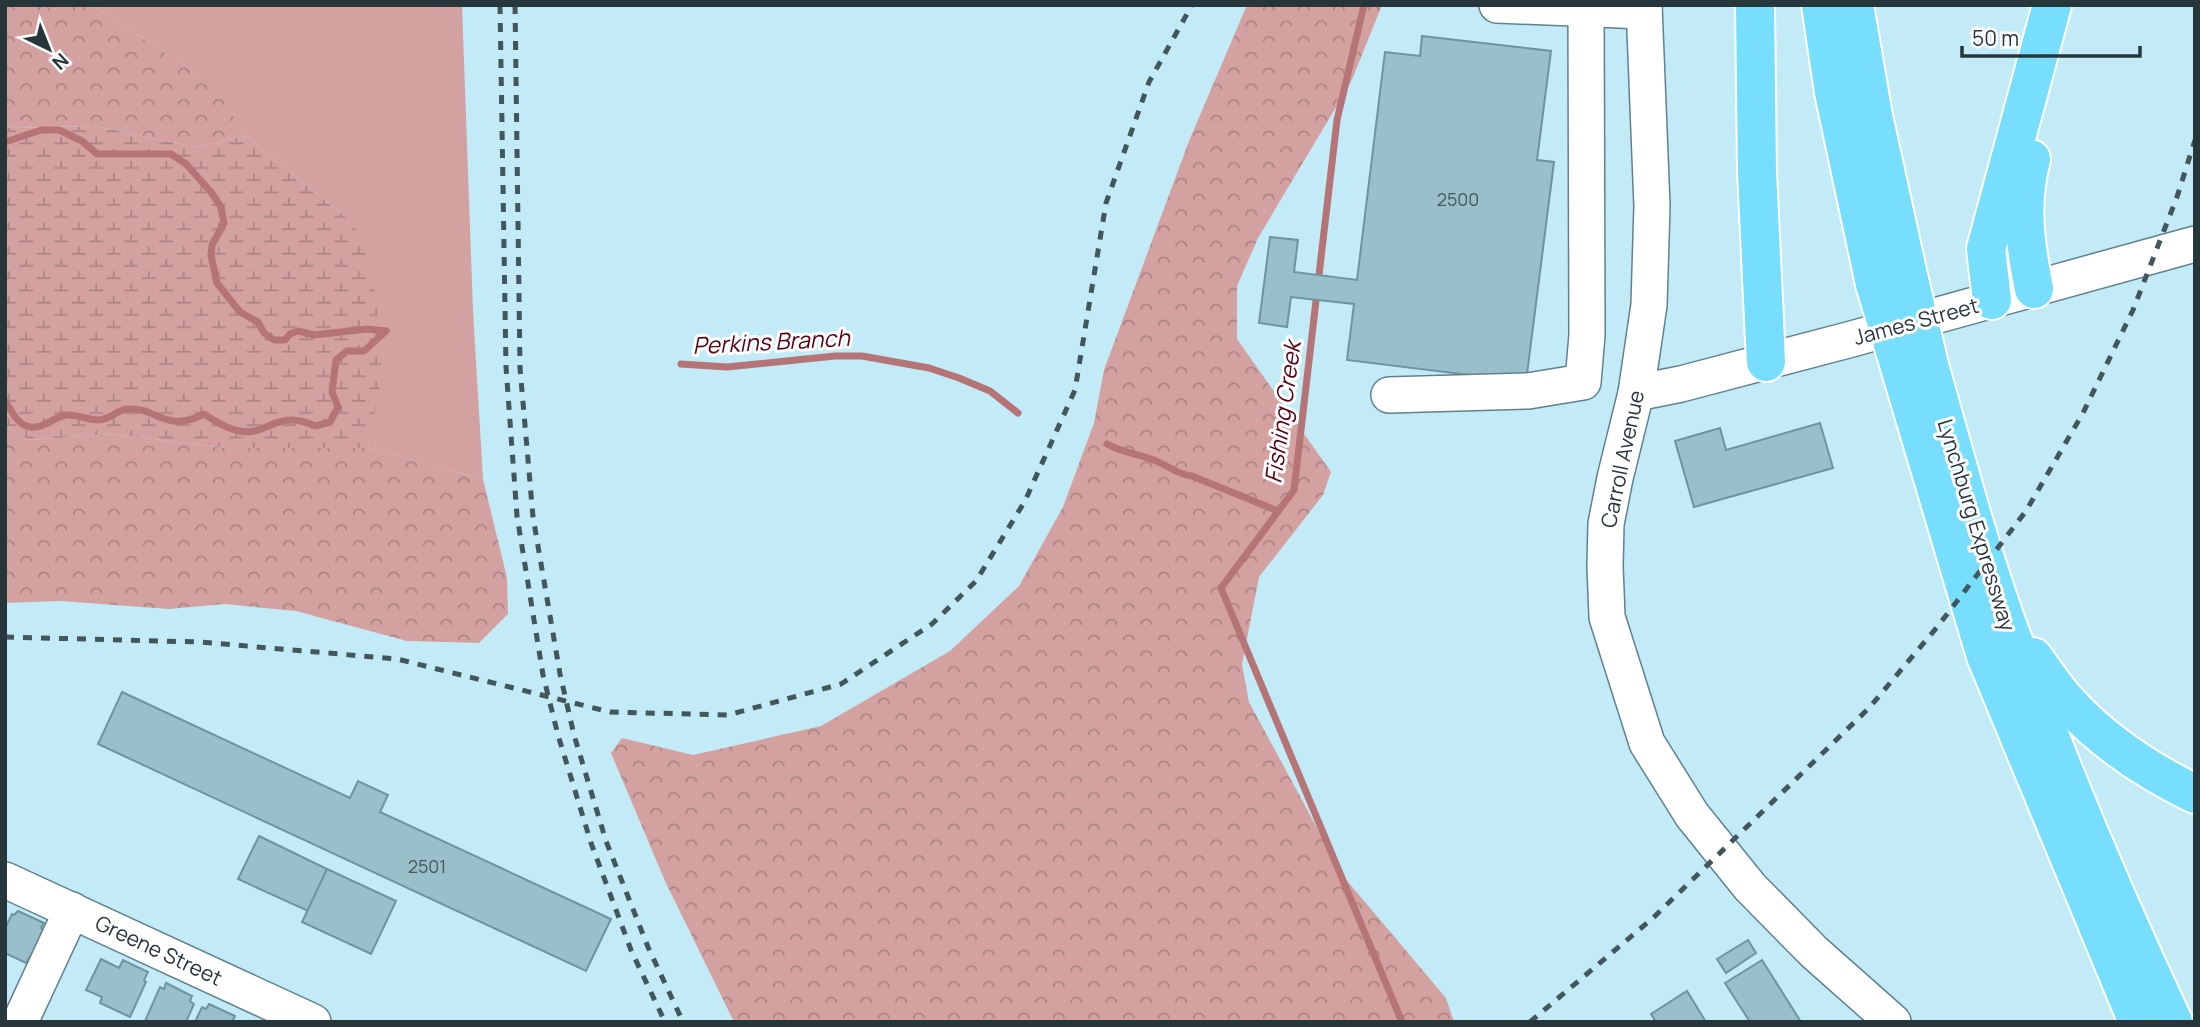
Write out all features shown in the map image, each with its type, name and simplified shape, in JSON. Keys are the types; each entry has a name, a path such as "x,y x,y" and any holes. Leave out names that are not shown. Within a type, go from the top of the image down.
{"highway":[{"path":"1755,5 1757,172 1766,362"},
{"name":"Lynchburg Expressway","path":"1821,5 1834,92 1891,277 1917,373 1986,656 2150,1010"},
{"name":"Lynchburg Expressway","path":"1854,5 1873,116 1891,277"},
{"path":"1992,300 1986,249 2052,5"},
{"path":"2034,289 2025,242 2024,185 2073,5"},
{"name":"Lynchburg Expressway","path":"1917,373 1965,494 2005,618 2078,809 2150,1010"},
{"path":"2005,618 2068,704 2104,738 2169,781 2195,794"}],"street":[{"path":"1497,5 1644,8"},
{"path":"1583,382 1587,335 1586,8"},
{"name":"Carroll Avenue","path":"1644,8 1652,206 1649,305 1638,384 1606,524 1607,617 1647,743 1692,815 1750,887 1814,952 1893,1022"},
{"name":"James Street","path":"1389,396 1528,391 1583,382 1638,384 1766,362 2195,244"},
{"name":"Greene Street","path":"5,880 313,1022"},
{"path":"20,1022 72,909"}],"green space":[{"path":"5,5 92,5 193,71 218,92 246,136 195,147 95,126 5,128"},
{"path":"92,5 462,5 473,311 483,479 368,448 373,412 380,389 380,351 374,294 355,227 246,136 218,93 193,71"},
{"path":"1247,5 1382,5 1351,82 1258,238 1237,286 1237,339 1331,472 1323,495 1259,577 1242,664 1249,702 1343,876 1446,998 1454,1022 734,1022 665,881 611,753 622,738 693,755 821,726 950,651 1019,586 1063,507 1094,423 1104,370 1189,141"},
{"path":"95,126 195,147 246,136 352,223 367,259 381,353 380,390 368,448 226,448 113,434 29,440 5,425 5,128"},
{"path":"5,425 29,440 113,434 226,448 368,448 483,479 507,578 508,614 479,643 407,641 296,611 224,604 169,609 60,601 5,603"}],"building":[{"path":"1422,36 1551,51 1537,160 1554,162 1526,382 1347,360 1354,304 1291,297 1287,327 1259,323 1270,237 1298,240 1294,272 1357,280 1385,52 1420,56"},
{"path":"1820,423 1833,468 1694,507 1675,441 1720,428 1726,450"},
{"path":"122,692 350,798 358,781 388,795 380,812 611,919 586,971 98,744"},
{"path":"259,836 327,869 308,911 238,879"},
{"path":"327,869 396,901 371,954 302,922"},
{"path":"18,911 44,923 41,928 46,931 26,963 5,953 5,928 12,914"},
{"path":"1748,940 1756,953 1726,973 1717,959"},
{"path":"101,959 119,968 123,960 148,972 130,1017 100,1003 102,997 86,990"},
{"path":"1762,960 1801,1022 1750,1022 1725,983"},
{"path":"166,983 192,996 190,1001 194,1004 186,1022 145,1021 160,987 164,989"},
{"path":"1687,991 1706,1022 1656,1022 1651,1014"},
{"path":"209,1004 235,1016 232,1022 195,1022 202,1007 206,1009"}],"waterway":[{"name":"Fishing Creek","path":"1364,5 1337,120 1294,490 1221,588 1402,1022"},
{"name":"Perkins Branch","path":"5,142 41,130 59,130 82,141 97,154 171,154 186,164 221,207 224,223 212,245 211,255 217,283 240,312 258,322 264,333 274,340 285,340 298,331 314,335 367,329 386,331"},
{"name":"Perkins Branch","path":"5,401 18,421 30,427 40,426 66,415 102,420 127,409 138,409 170,421 191,419 204,414 226,427 249,432 291,420 315,426 330,422 338,407 332,392 336,360 347,351 364,351 386,331"},
{"name":"Perkins Branch","path":"681,364 727,367 835,356 862,356 929,368 959,378 990,391 1018,413"},
{"name":"Perkins Branch","path":"1107,444 1278,511"}],"railway":[{"path":"500,5 506,367 517,516 543,675 558,735 591,843 631,950 665,1022"},
{"path":"515,5 520,368 533,517 560,674 574,735 606,841 648,947 683,1022"},
{"path":"5,637 200,642 397,659 610,712 728,715 841,684 932,624 976,581 1025,501 1075,390 1106,203 1149,82 1192,5"},
{"path":"1530,1022 1653,918 1869,708 1938,626 2026,511 2083,413 2133,310 2177,197 2195,140"}]}
